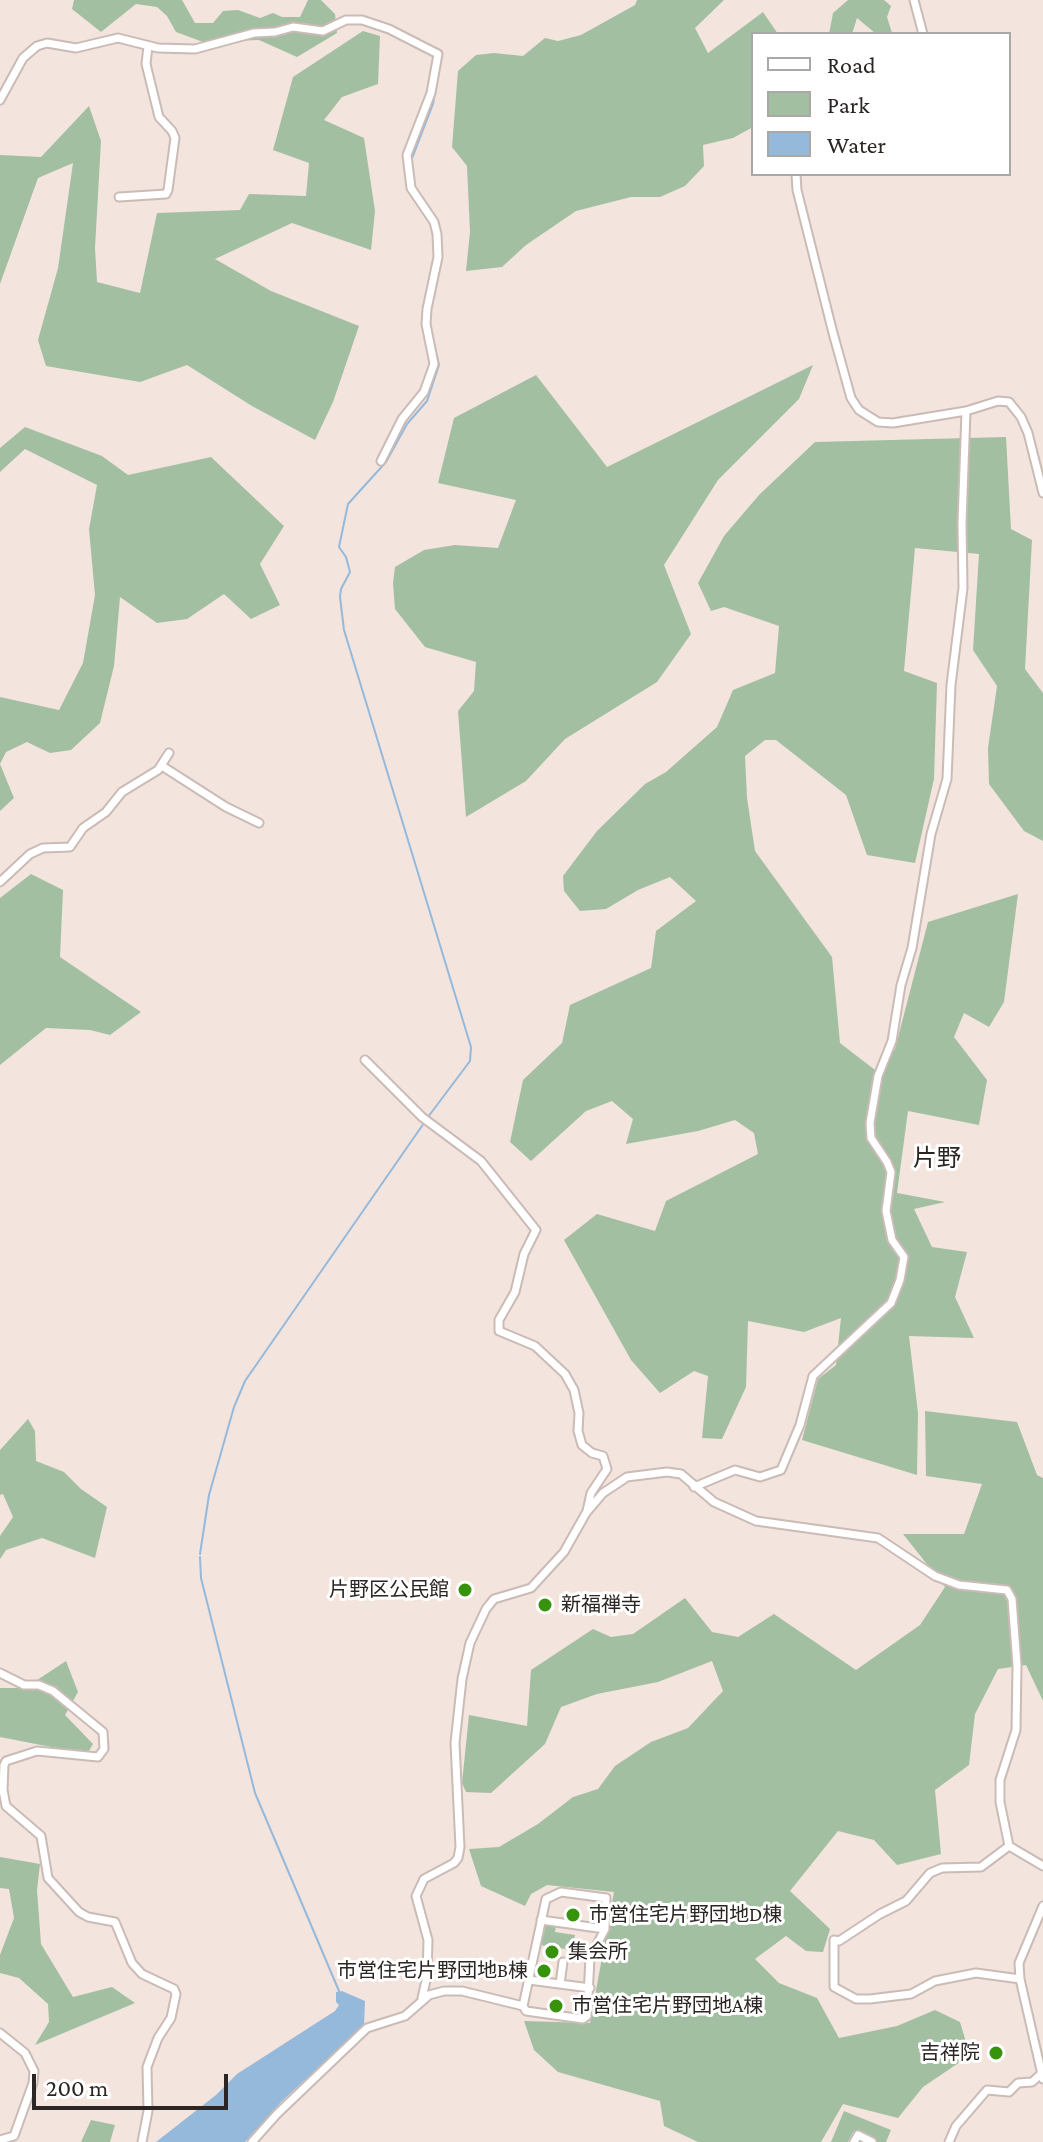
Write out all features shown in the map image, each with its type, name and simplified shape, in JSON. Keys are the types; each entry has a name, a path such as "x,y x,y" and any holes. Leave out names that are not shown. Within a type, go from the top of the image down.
{"street":[{"path":"914,0 922,32"},
{"path":"0,100 23,58 37,46 47,43 76,48 118,38 148,46 195,49 244,34 275,32 293,27 323,31 346,20 362,20 389,29 438,54 431,93 407,155 411,188 436,229 438,257 426,324 434,364 424,392 405,414 381,461"},
{"path":"119,197 166,194 168,190 175,138 159,117 146,64 148,46"},
{"path":"796,176 833,333 855,405 868,417 885,423 966,411 998,401 1013,405 1028,433 1043,493"},
{"path":"694,1487 735,1470 760,1477 781,1470 800,1425 813,1376 891,1303 900,1280 904,1257 892,1240 886,1211 891,1172 871,1138 870,1123 878,1076 892,1041 901,985 912,948 931,834 947,779 951,685 963,588 966,411"},
{"path":"0,882 30,854 43,848 70,847 83,828 106,812 122,792 162,766 169,753"},
{"path":"162,766 226,807 259,823"},
{"path":"365,1060 422,1117 481,1161 536,1230 524,1254 515,1292 499,1320 499,1331 535,1346 565,1374 574,1390 582,1445 603,1456 607,1469 591,1493 586,1513"},
{"path":"422,1998 428,1969 428,1940 416,1896 424,1879 454,1863 460,1847 455,1743 462,1679 470,1643 494,1599 531,1588 564,1552 586,1513 603,1493 627,1477 667,1472 681,1474 714,1502 756,1521 878,1538 935,1576 959,1585 1007,1590 1012,1599 1017,1665 1016,1730 1000,1780 1000,1802 1009,1846 1043,1866"},
{"path":"0,1673 24,1685 39,1685 53,1691 103,1732 104,1749 98,1757 37,1751 6,1761 3,1790 6,1806 41,1836 48,1878 79,1912 88,1917 115,1922 132,1963 142,1974 174,1989 175,2003 171,2018 158,2038 147,2067 148,2111 142,2142"},
{"path":"1009,1846 981,1867 942,1868 930,1873 906,1901 839,1941 834,1940 834,1987 856,1999 870,1999 911,1994 935,1981 976,1973 1020,1979"},
{"path":"252,2142 367,2028 405,2016 422,1998 444,1991 462,1991 523,2006 526,2011 583,2019 587,2016 590,1958 605,1929 606,1898 561,1892 546,1899 523,2006"},
{"path":"949,2142 956,2126 987,2090 1009,2092 1018,2083 1032,2082 1042,2076 1019,1963 1043,1906"},
{"path":"541,1920 605,1929"},
{"path":"560,1984 563,1962"},
{"path":"529,1980 590,1988"},
{"path":"0,2033 25,2053 34,2071 33,2083 14,2136 0,2140"},
{"path":"854,2142 858,2135 872,2142"}],"green space":[{"path":"74,0 182,0 195,23 213,23 223,11 238,10 260,18 273,13 282,17 300,17 308,0 321,0 335,14 337,33 297,57 259,40 203,42 176,32 167,16 157,7 136,4 101,32 72,9"},
{"path":"637,0 724,0 695,28 708,53 763,12 777,32 751,32 751,128 733,138 703,145 704,166 685,186 660,197 631,197 576,211 526,245 502,267 466,271 470,232 467,166 452,147 458,71 476,55 523,56 545,38 558,41 581,35 635,5"},
{"path":"848,0 884,0 891,6 887,17 892,32 874,32 857,18 853,32 829,32 833,13"},
{"path":"363,31 380,36 378,84 342,97 324,120 364,138 375,211 371,250 292,223 215,259 271,291 359,326 333,402 315,440 252,406 187,365 140,382 46,366 38,340 58,268 73,163 38,178 0,284 0,155 41,157 89,106 101,141 95,248 97,282 140,293 157,213 240,210 249,194 306,196 309,163 273,150 293,77"},
{"path":"813,365 799,399 718,480 664,565 691,634 657,682 565,739 526,781 466,817 458,711 474,691 476,662 425,647 395,609 393,583 395,567 424,550 455,545 498,548 516,500 438,483 454,418 536,375 607,467"},
{"path":"25,427 102,456 128,475 211,457 284,526 260,564 280,605 251,619 224,594 187,619 157,623 120,597 114,666 100,723 71,750 50,753 27,742 6,752 0,764 0,697 59,710 83,663 95,595 89,529 97,485 25,449 0,472 0,448"},
{"path":"1006,437 1011,529 1032,540 1025,669 1043,693 1043,841 1024,831 989,784 988,748 997,686 973,650 979,554 915,548 904,671 937,683 934,779 915,863 867,855 846,795 776,740 765,740 745,756 747,798 755,851 832,957 840,1043 875,1070 895,1049 928,922 1018,894 1004,1002 989,1027 964,1013 954,1037 987,1080 979,1125 908,1111 897,1193 945,1202 914,1209 932,1247 967,1252 955,1297 974,1338 909,1336 918,1413 917,1475 802,1440 818,1379 836,1365 841,1318 804,1332 748,1321 746,1387 722,1439 702,1438 708,1376 694,1371 660,1393 631,1360 564,1240 597,1214 655,1231 666,1201 758,1154 754,1133 735,1120 698,1131 626,1144 633,1119 612,1101 586,1111 531,1161 510,1142 523,1080 562,1043 570,1005 651,968 656,931 696,901 670,877 638,890 606,909 580,911 564,891 563,876 597,831 645,784 666,772 717,727 733,690 775,673 779,626 724,607 711,611 698,583 724,536 759,495 815,442"},
{"path":"0,764 14,798 0,811"},
{"path":"31,874 63,890 60,957 141,1012 110,1035 90,1030 46,1028 0,1065 0,898"},
{"path":"925,1411 1017,1422 1037,1475 1043,1478 1043,1701 1026,1665 998,1669 975,1714 969,1765 935,1790 941,1854 897,1865 874,1840 838,1831 790,1891 830,1929 823,1952 806,1951 786,1936 755,1959 779,1983 817,1998 839,2038 897,2026 935,2010 960,2022 966,2042 960,2062 923,2087 898,2118 843,2104 821,2142 698,2142 664,2126 660,2101 558,2072 534,2050 524,2021 590,2023 614,1892 547,1885 531,1894 525,1906 481,1886 469,1849 499,1847 538,1824 573,1797 598,1789 615,1766 651,1742 688,1728 723,1691 712,1661 658,1682 597,1694 561,1707 545,1744 491,1793 466,1792 462,1783 469,1715 527,1726 531,1670 593,1629 611,1637 633,1634 685,1598 712,1632 738,1637 774,1614 856,1670 920,1625 945,1587 903,1534 964,1534 982,1484 926,1476"},
{"path":"28,1419 35,1431 36,1461 64,1472 81,1489 107,1507 95,1558 42,1538 6,1550 0,1559 0,1536 13,1517 3,1494 0,1495 0,1450"},
{"path":"66,1661 78,1692 65,1715 93,1744 87,1754 0,1737 0,1688 25,1688"},
{"path":"0,1857 40,1864 37,1890 41,1944 73,1997 112,1987 135,2003 35,2045 49,2022 48,2004 19,1978 0,1973 0,1955 14,1918 9,1889 0,1888"},
{"path":"543,1924 556,1926 555,1932 575,1935 572,1950 540,1945"},
{"path":"844,2111 891,2130 886,2142 877,2142 853,2132 848,2142 831,2142"},
{"path":"91,2120 115,2125 110,2142 81,2142"}],"water":[{"path":"342,1991 365,2001 364,2026 282,2101 245,2142 156,2142 216,2095 237,2074 335,2011 339,2005 336,1992"}],"waterway":[{"path":"411,161 433,104 438,72"},
{"path":"428,1117 470,1061 471,1047 344,630 340,597 350,572 339,547 348,504 386,462 407,424 427,401 439,365 432,335"},
{"path":"200,1554 209,1495 234,1407 245,1381 424,1123"},
{"path":"200,1557 201,1578 255,1793 339,1991"}],"place":[{"name":"片野区公民館","path":"465,1590"},
{"name":"新福禅寺","path":"545,1605"},
{"name":"市営住宅片野団地D棟","path":"573,1915"},
{"name":"集会所","path":"552,1952"},
{"name":"市営住宅片野団地B棟","path":"544,1971"},
{"name":"市営住宅片野団地A棟","path":"556,2006"},
{"name":"吉祥院","path":"996,2053"}],"district":[{"name":"片野","path":"937,1159"}]}
